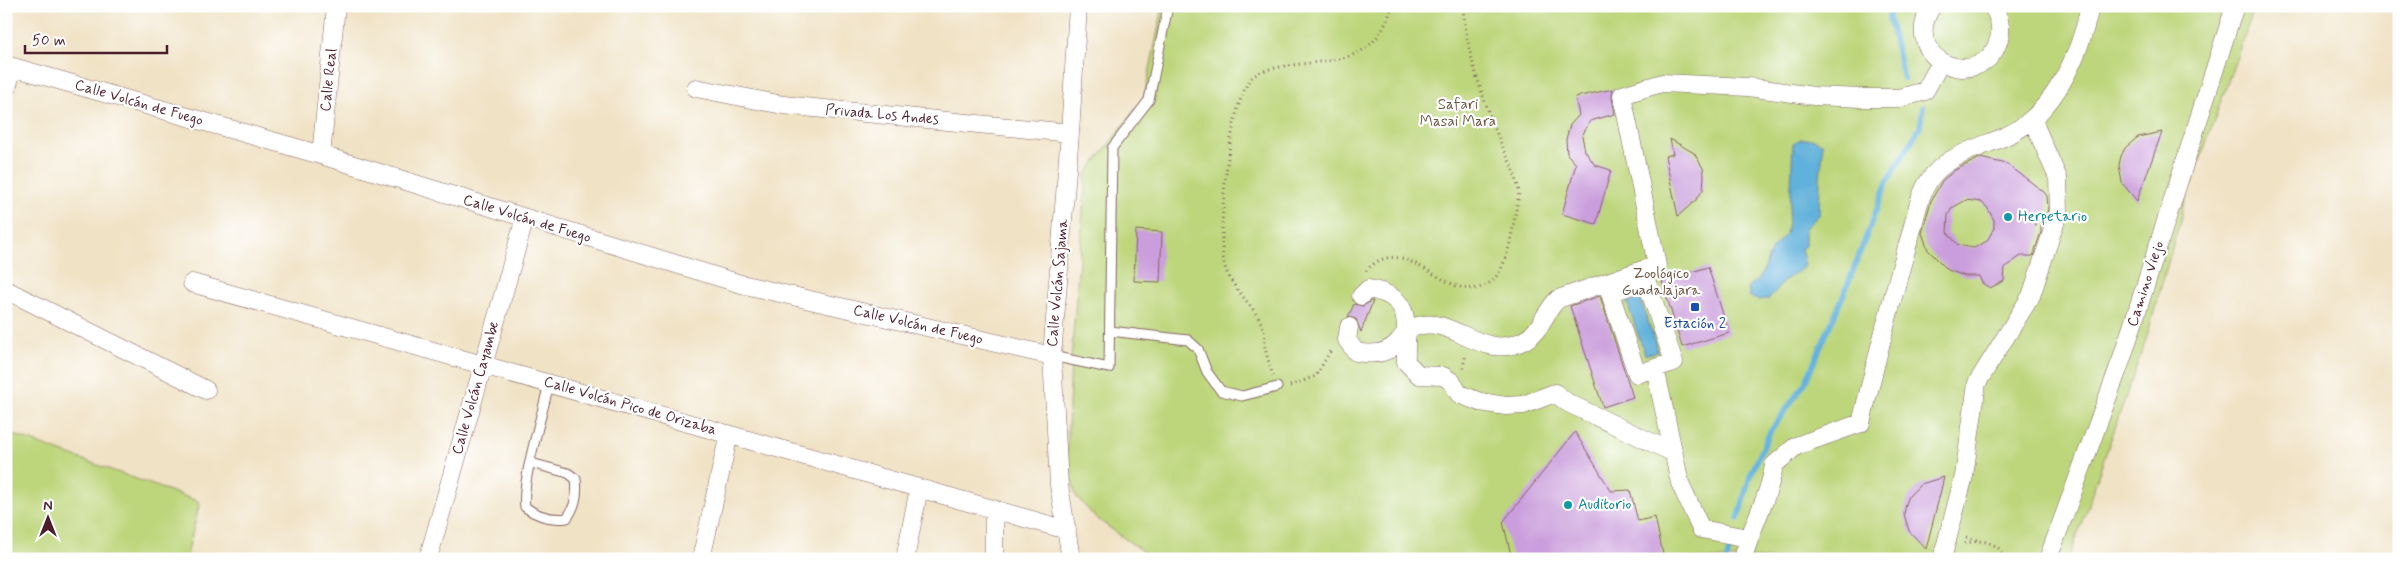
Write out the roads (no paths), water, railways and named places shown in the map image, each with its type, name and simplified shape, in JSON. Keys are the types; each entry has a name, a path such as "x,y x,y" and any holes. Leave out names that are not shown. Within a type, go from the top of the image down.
{"street":[{"name":"Calle Real","path":"321,155 336,6"},
{"name":"Calle Volcán Sajama","path":"1071,559 1059,485 1052,356 1078,6"},
{"path":"1932,6 1924,20 1923,30 1926,46 1941,62 1956,68 1968,68 1979,64 1991,55 2000,36 2000,22 1992,6"},
{"path":"1743,559 1748,538 1770,487 1774,465 1796,446 1861,423 1890,302 1920,198 1934,174 1954,159 2006,136 2033,121 2058,87 2074,58 2090,6"},
{"name":"Camino Viejo","path":"2048,559 2120,361 2235,6"},
{"path":"1349,327 1347,340 1356,352 1373,356 1397,344 1408,329 1420,325 1435,324 1468,339 1493,346 1508,346 1525,340 1536,331 1550,307 1558,299 1626,281 1646,280 1674,362 1637,374 1610,293 1626,281 1657,265 1622,95 1662,83 1748,87 1814,96 1900,98 1925,91 1941,62"},
{"name":"Calle Volcán de Fuego","path":"10,66 321,155 741,284 1052,356"},
{"path":"6,91 10,66"},
{"name":"Privada Los Andes","path":"696,88 783,105 1070,133"},
{"path":"1942,559 1964,476 1977,383 2031,296 2059,211 2058,178 2033,121"},
{"name":"Calle Volcán Cayambe","path":"428,559 525,218"},
{"name":"Calle Volcán Pico de Orizaba","path":"192,283 1067,530"},
{"path":"1362,296 1368,289 1384,291 1404,311 1408,329 1406,362 1419,375 1443,376 1452,382 1459,394 1480,402 1506,406 1523,405 1555,393 1568,403 1672,452"},
{"path":"6,290 206,390"},
{"path":"1655,368 1680,482 1701,529 1748,538"},
{"path":"701,559 729,434"},
{"path":"905,559 919,488"},
{"path":"994,509 994,559"}],"lane":[{"path":"1052,356 1109,368 1112,148 1149,100 1168,6"},
{"path":"1110,331 1188,340 1198,349 1207,372 1221,391 1242,396 1277,387"},
{"path":"531,463 568,473 576,479 578,490 574,509 567,518 556,520 533,513 525,507 523,496 549,384"}],"water":[{"path":"1801,139 1813,139 1822,143 1819,215 1805,228 1805,246 1801,249 1805,266 1783,282 1769,299 1758,300 1750,297 1748,290 1750,285 1760,278 1772,249 1786,234 1790,206 1793,143"},
{"path":"1640,298 1658,351 1645,355 1627,302"}],"waterway":[{"path":"1890,6 1889,18 1904,79"},
{"path":"1738,519 1750,476 1770,432 1805,383 1846,289 1887,182 1920,127 1923,107"},
{"path":"1727,559 1729,551"}],"place":[{"name":"Herpetario","path":"2008,217"},
{"name":"Estación 2","path":"1695,307"},
{"name":"Auditorio","path":"1568,505"}],"park label":[{"name":"Safari Masai Mara","path":"1458,114"},
{"name":"Zoológico Guadalajara","path":"1661,282"}]}
